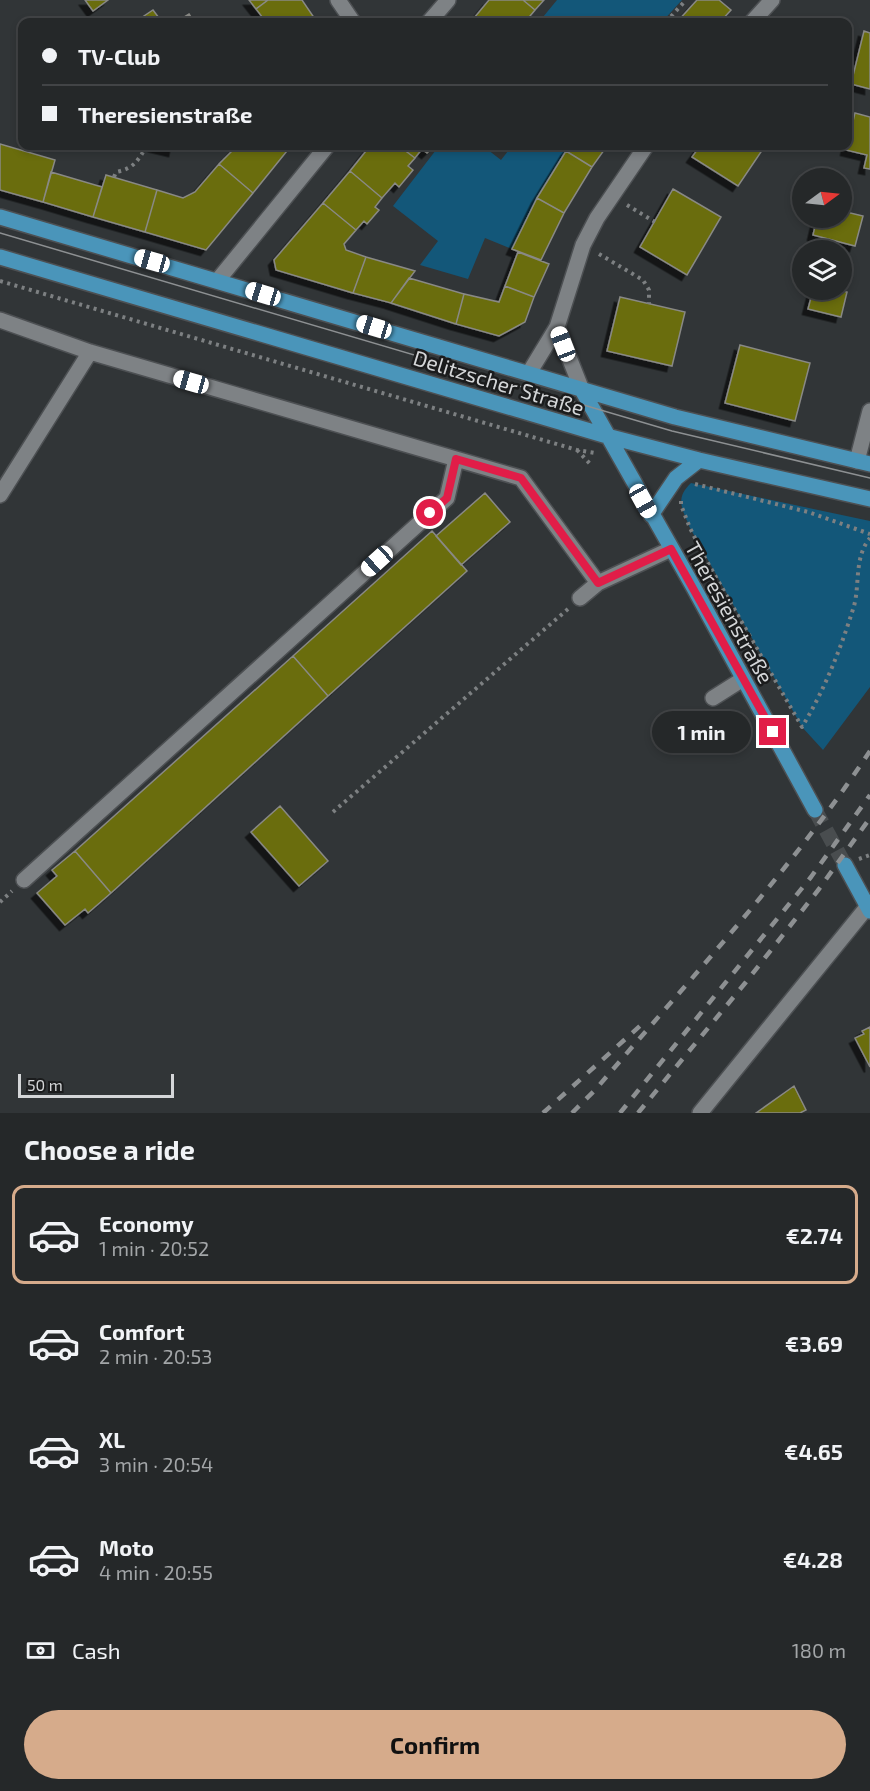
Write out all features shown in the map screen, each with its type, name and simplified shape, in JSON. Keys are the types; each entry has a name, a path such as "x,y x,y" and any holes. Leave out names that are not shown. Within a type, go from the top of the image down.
{"main road":[{"name":"Delitzscher Straße","path":"0,216 675,417 864,462"},
{"name":"Delitzscher Straße","path":"0,256 607,436 699,460 870,499"},
{"name":"Delitzscher Straße","path":"582,390 607,436"},
{"name":"Theresienstraße","path":"607,436 815,810"},
{"path":"651,515 676,478 699,460"},
{"path":"845,865 869,908"}],"street":[{"path":"338,0 350,18"},
{"path":"432,18 448,0"},
{"path":"756,18 772,0"},
{"path":"218,280 324,150"},
{"path":"529,373 557,327 583,245 611,196 643,150"},
{"path":"0,320 90,352 521,478 598,583"},
{"path":"557,327 582,390"},
{"path":"0,332 29,330"},
{"path":"0,495 90,352"},
{"path":"864,462 870,411"},
{"path":"24,880 447,498 456,459"},
{"path":"580,598 598,583 671,549"},
{"path":"713,698 743,679"},
{"path":"700,1113 869,908"}],"path":[{"path":"670,18 686,0"},
{"path":"114,177 116,172 128,170 134,165 144,150"},
{"path":"611,196 655,222"},
{"path":"583,245 643,280 649,290 649,304"},
{"path":"0,280 576,450 592,466"},
{"path":"682,493 681,505 690,528 802,726 814,706 842,642 855,602 862,553 870,536 808,512 691,483"},
{"path":"333,812 580,598"}],"shaded area":[{"path":"557,0 682,0 666,18 543,17"},
{"path":"436,150 488,150 501,160 509,150 567,150 537,198 512,249 485,238 468,279 420,265 438,241 393,206"},
{"path":"691,483 870,521 870,687 823,750 802,727 690,528 681,500"}],"building":[{"path":"85,0 108,0 93,11"},
{"path":"249,0 268,0 256,9"},
{"path":"268,0 302,0 314,18 263,18 256,9"},
{"path":"489,0 523,0 535,10 528,18 474,18"},
{"path":"523,0 544,0 535,10"},
{"path":"697,0 719,0 731,10 724,18 681,18"},
{"path":"153,10 159,18 141,18"},
{"path":"864,31 870,33 870,89 852,84"},
{"path":"855,113 870,117 870,169 864,168 867,155 846,150 852,150 852,125"},
{"path":"0,144 55,160 43,202 0,190"},
{"path":"233,150 288,150 253,193 219,164"},
{"path":"367,150 404,150 415,158 408,166 413,170 399,187 395,183 382,198 350,171"},
{"path":"404,150 421,150 415,158"},
{"path":"567,150 604,150 592,167"},
{"path":"697,150 762,150 738,186 692,157"},
{"path":"566,151 592,167 564,213 537,198"},
{"path":"219,164 253,193 206,250 145,232 157,190 183,198 195,192"},
{"path":"350,171 382,198 375,207 379,210 367,224 364,221 356,230 323,203"},
{"path":"51,172 102,187 93,217 43,202"},
{"path":"106,175 157,190 145,232 93,217"},
{"path":"673,189 721,217 687,275 640,247"},
{"path":"537,198 564,213 541,260 512,249"},
{"path":"323,203 356,230 344,244 346,250 366,257 353,293 276,270 274,260"},
{"path":"852,213 863,216 855,246 852,245 852,240 832,240 813,235 815,228 852,228"},
{"path":"518,252 549,264 534,297 505,286"},
{"path":"366,257 415,271 391,303 353,293"},
{"path":"409,278 464,294 456,324 391,303"},
{"path":"505,286 534,297 525,322 499,336 456,324 464,294 499,302"},
{"path":"620,297 685,312 672,366 607,351"},
{"path":"810,300 845,300 841,317 808,309"},
{"path":"740,345 810,363 795,421 725,403"},
{"path":"485,493 510,522 461,565 436,536"},
{"path":"432,531 467,571 328,696 293,656"},
{"path":"293,656 328,696 111,893 75,851"},
{"path":"280,806 328,861 299,886 251,832"},
{"path":"75,851 111,893 88,913 85,909 65,925 37,893 57,876 52,870"},
{"path":"870,1027 870,1067 855,1038 864,1034 862,1031"},
{"path":"794,1086 806,1110 800,1113 756,1113"}],"tunnel":[{"path":"815,810 845,865"}],"tram line":[{"path":"0,233 672,431 870,478"},
{"path":"431,370 477,384"}],"railway":[{"path":"572,1113 596,1089 773,882 839,796 870,751"},
{"path":"620,1113 811,877 870,795"},
{"path":"638,1113 746,982 819,889 870,818"},
{"path":"543,1113 641,1025"}],"route":[{"path":"430,513 447,498 456,459 521,478 598,583 671,549 773,732"}]}
